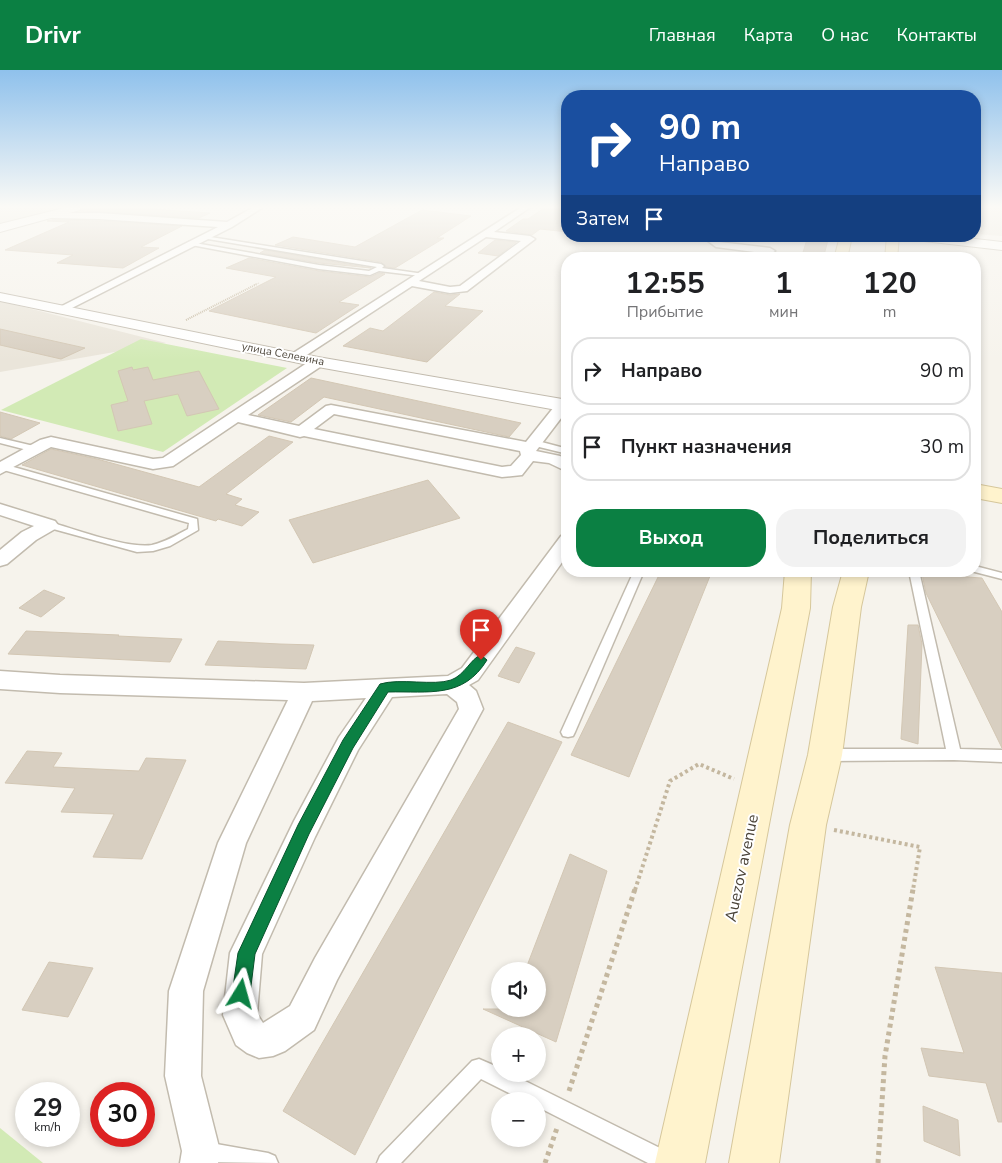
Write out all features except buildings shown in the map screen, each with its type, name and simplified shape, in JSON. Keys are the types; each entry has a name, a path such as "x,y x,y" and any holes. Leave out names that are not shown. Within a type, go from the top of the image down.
{"main road":[{"path":"981,492 1002,496"},
{"name":"Auezov avenue","path":"680,1163 796,608 798,577"},
{"path":"754,1163 808,824 825,755 847,608 855,577"}],"street":[{"path":"60,310 160,259"},
{"path":"294,357 445,259"},
{"path":"409,282 450,290 463,288 503,259"},
{"name":"улица Селевина","path":"0,296 60,310 318,362 561,405"},
{"path":"2,468 46,443 57,442 153,464 167,463 318,362"},
{"path":"300,432 331,409 531,448 561,464"},
{"path":"235,417 300,432 502,472 516,471 531,448 561,411"},
{"path":"0,509 49,525"},
{"path":"0,560 29,536 49,525"},
{"path":"0,680 304,692 452,685 470,674 561,550"},
{"path":"385,688 348,744 304,830 246,953 240,1015 248,1033 259,1041 274,1040 302,1018 326,969 471,708 468,697 452,685"},
{"path":"200,1157 184,1076 186,991 232,844 304,692"}],"lane":[{"path":"270,259 360,273 370,273 378,269 421,274"},
{"path":"338,259 381,266 378,269"},
{"path":"0,440 35,449"},
{"path":"531,448 561,451"},
{"path":"2,468 194,521 192,530 161,547 149,549 138,549 49,525"},
{"path":"981,571 1002,576"},
{"path":"568,732 636,577"},
{"path":"915,577 954,754"},
{"path":"825,755 954,754 1002,756"},
{"path":"387,1163 479,1068 669,1163"},
{"path":"200,1157 268,1163"}],"path":[{"path":"166,331 259,283"},
{"path":"545,1163 670,781 699,764 758,789"},
{"path":"878,1163 885,1056 920,847"}],"shaded area":[{"path":"0,301 166,343 0,372"}],"green space":[{"path":"141,339 287,368 163,452 1,410"},
{"path":"0,1128 15,1140 15,1147 23,1147 43,1163 0,1163"}],"route":[{"path":"241,994 246,953 304,830 348,744 385,688 452,685 464,680 481,660"}]}
